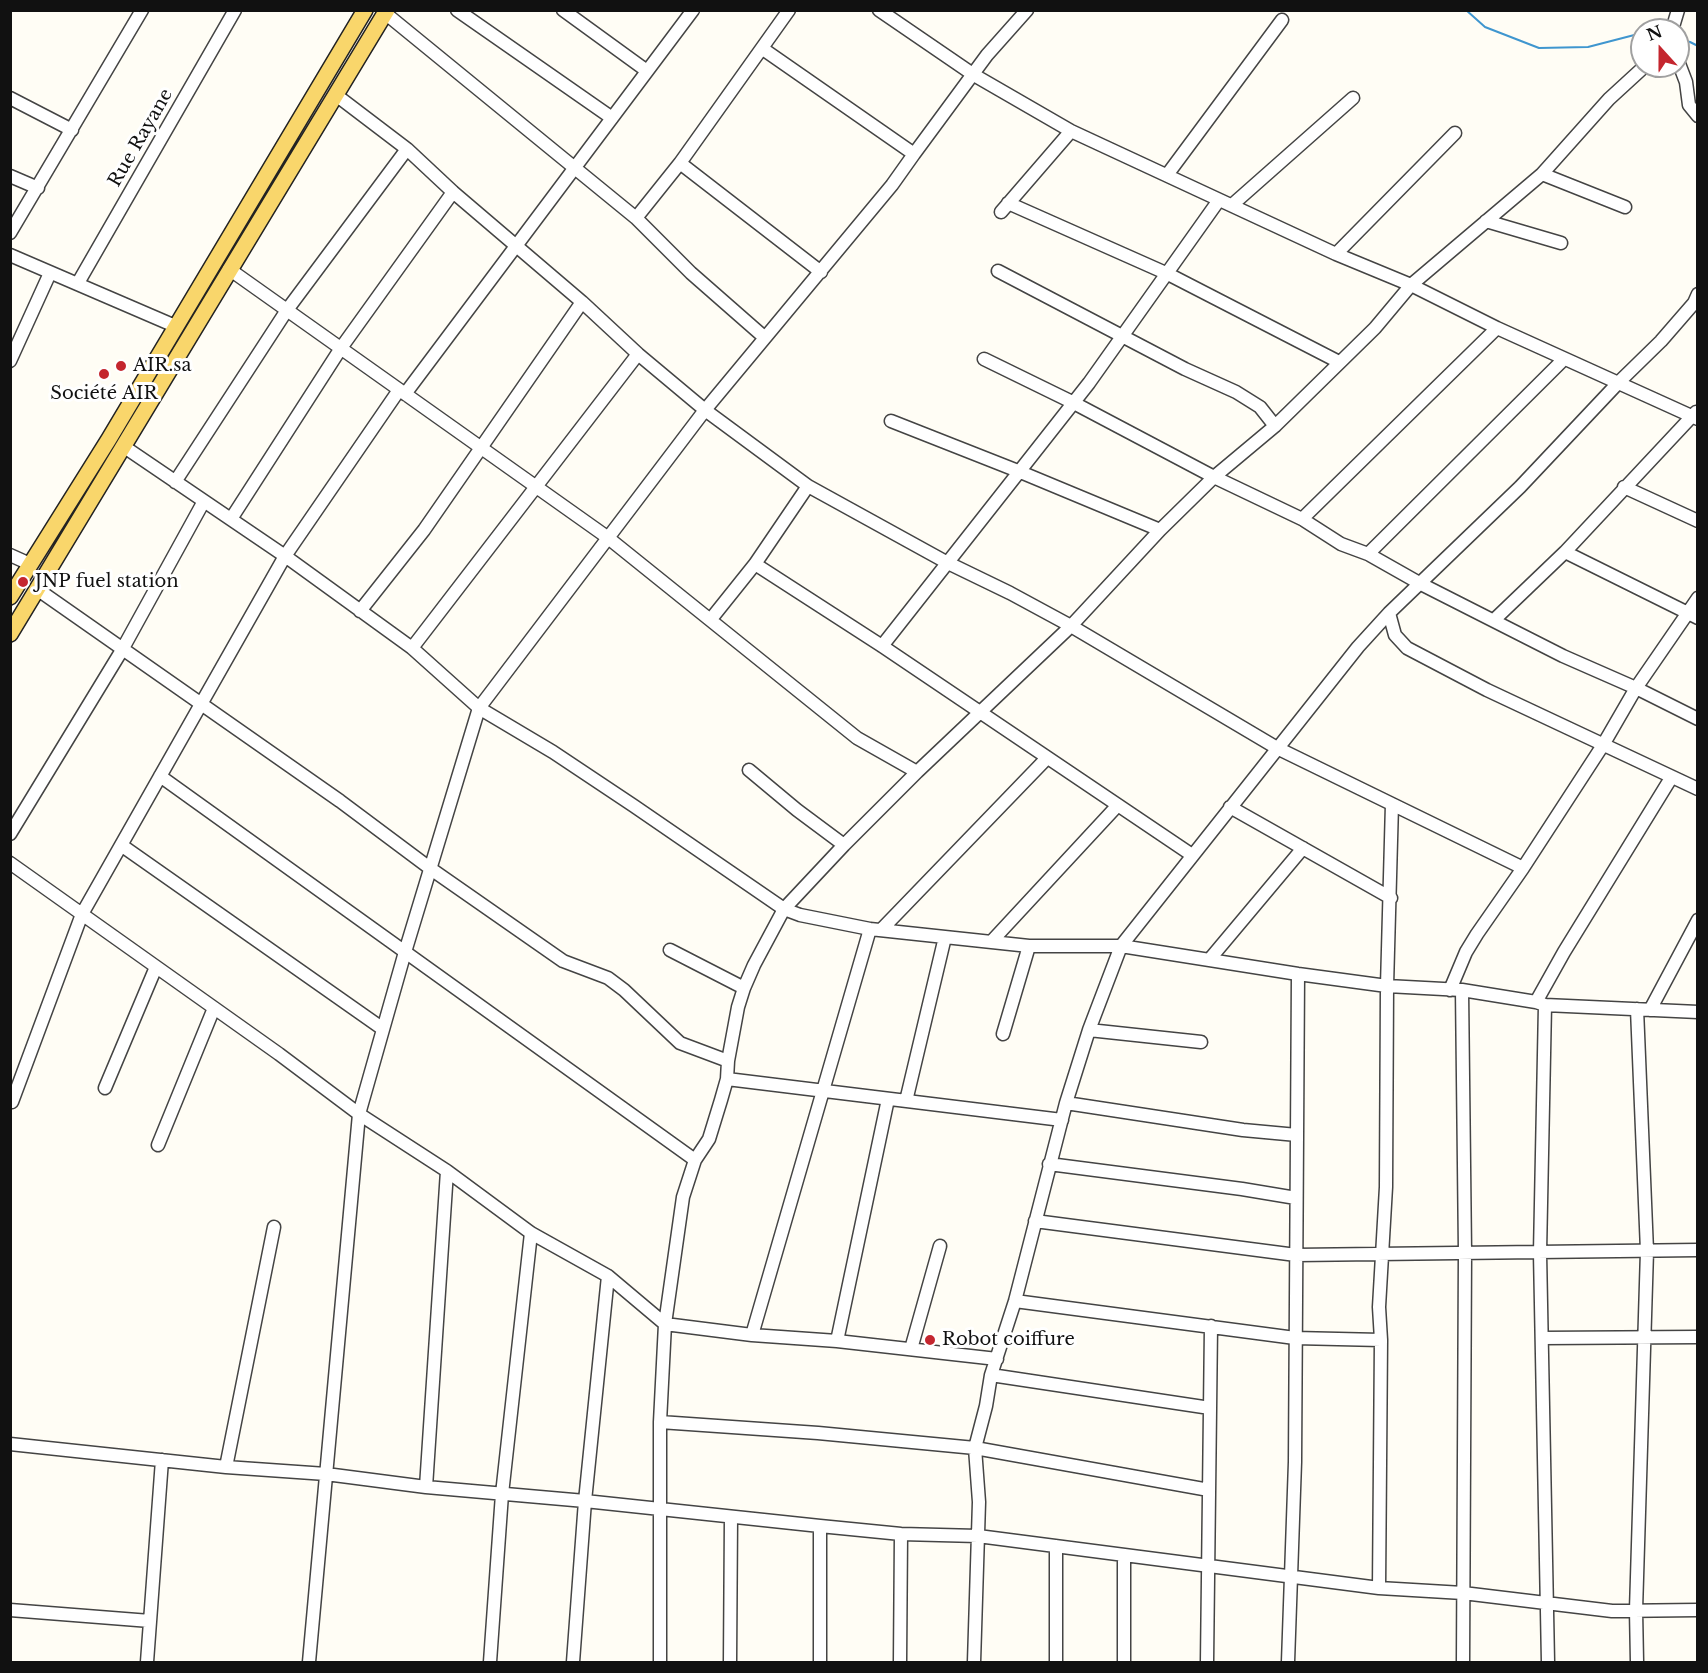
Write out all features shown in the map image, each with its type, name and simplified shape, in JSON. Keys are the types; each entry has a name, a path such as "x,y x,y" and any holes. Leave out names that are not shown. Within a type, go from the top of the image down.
{"main road":[{"path":"10,597 109,439 365,10"},
{"path":"10,634 386,12"}],"street":[{"path":"10,233 142,10"},
{"name":"Rue Rayane","path":"78,283 235,10"},
{"path":"457,10 612,118"},
{"path":"562,10 647,71"},
{"path":"12,1102 82,914 285,556 402,392 516,246 693,10"},
{"path":"636,218 680,163 789,10"},
{"path":"879,10 974,75 1071,131 1336,254 1411,285 1564,359 1695,416 1624,487 1565,552 1494,620"},
{"path":"309,1662 359,1114 405,952 479,708 705,410 892,184 987,55 1027,10"},
{"path":"386,12 636,218 691,273 764,337"},
{"path":"1167,175 1282,20"},
{"path":"763,49 914,154"},
{"path":"660,1662 660,1422 665,1324 683,1197 695,1160 709,1139 727,1079 738,1007 744,988 784,909 917,772 1071,626 1160,530 1214,477 1275,426 1376,328 1411,285 1542,174 1609,99 1632,78"},
{"path":"1684,78 1689,105 1698,116"},
{"path":"336,94 407,149 453,192 705,410 808,486 946,562 1071,626 1277,748 1523,868"},
{"path":"10,98 72,130"},
{"path":"1232,205 1353,98"},
{"path":"1071,131 1004,207 1168,274 1339,362"},
{"path":"1336,254 1455,133"},
{"path":"175,482 287,310 407,149"},
{"path":"680,163 821,272"},
{"path":"1542,174 1625,207"},
{"path":"10,176 38,188"},
{"path":"231,519 341,348 453,192"},
{"path":"882,646 1123,336 1219,200"},
{"path":"1486,221 1561,243"},
{"path":"10,255 175,326"},
{"path":"229,269 607,537 857,738 917,772"},
{"path":"998,271 1185,369 1236,392 1260,407 1275,426"},
{"path":"10,361 50,273"},
{"path":"974,1662 979,1502 975,1448 986,1406 991,1374 1015,1301 1066,1103 1089,1030 1121,946 1358,647 1527,479 1661,341 1694,303 1698,294"},
{"path":"360,611 423,530 582,302"},
{"path":"1302,519 1497,328"},
{"path":"412,648 638,354"},
{"path":"984,359 1072,402 1214,477 1302,519 1341,544 1368,554 1421,584 1563,656 1636,688 1698,719"},
{"path":"1368,554 1564,359"},
{"path":"891,421 1160,530"},
{"path":"123,446 285,556 412,648 479,708 553,752 784,909 820,920 875,930 1029,946 1121,946 1298,974 1387,986 1456,990 1541,1004 1698,1012"},
{"path":"711,619 755,564 808,486"},
{"path":"1624,487 1698,521"},
{"path":"10,834 122,650 204,501"},
{"path":"1565,552 1693,615"},
{"path":"11,557 30,564"},
{"path":"755,564 882,646 1192,855"},
{"path":"38,589 340,801 430,869 563,961 608,978 624,990 680,1043 728,1061"},
{"path":"1463,1662 1465,1252 1456,990 1472,943 1603,745 1636,688 1693,615 1698,598"},
{"path":"1389,614 1395,635 1407,648 1487,690 1698,789"},
{"path":"752,1335 823,1091 875,930 1047,758"},
{"path":"749,770 844,845"},
{"path":"159,776 695,1160"},
{"path":"1548,1662 1540,1254 1541,1004 1564,952 1671,778"},
{"path":"1379,1588 1381,1340 1379,1285 1383,1256 1386,1187 1387,986 1392,804"},
{"path":"991,942 1118,805"},
{"path":"1230,807 1391,898"},
{"path":"121,844 383,1029"},
{"path":"1209,960 1303,848"},
{"path":"10,863 359,1114 447,1172 531,1233 608,1276 665,1324 752,1335 837,1341 997,1359"},
{"path":"1650,1010 1698,920"},
{"path":"906,1101 945,937"},
{"path":"1003,1034 1029,946"},
{"path":"670,950 744,988"},
{"path":"105,1088 156,967"},
{"path":"1288,1662 1295,1462 1298,974"},
{"path":"158,1145 214,1008"},
{"path":"1637,1010 1647,1251 1636,1610 1637,1662"},
{"path":"1089,1030 1201,1042"},
{"path":"727,1079 1062,1120"},
{"path":"837,1341 888,1099"},
{"path":"1066,1103 1243,1130 1297,1135"},
{"path":"1050,1164 1296,1198"},
{"path":"426,1486 447,1172"},
{"path":"1035,1221 1296,1255 1383,1256 1465,1252 1540,1254 1698,1251"},
{"path":"226,1467 274,1227"},
{"path":"490,1662 502,1494 531,1233"},
{"path":"911,1349 940,1246"},
{"path":"573,1662 585,1501 608,1276"},
{"path":"1015,1301 1294,1338 1381,1340"},
{"path":"1206,1662 1211,1326"},
{"path":"1542,1338 1698,1337"},
{"path":"991,1374 1210,1408"},
{"path":"660,1422 818,1433 975,1448 1209,1490"},
{"path":"10,1444 226,1467 327,1474 901,1534 978,1536 1379,1588 1463,1593 1612,1611 1698,1610"},
{"path":"147,1662 162,1460"},
{"path":"730,1516 730,1662"},
{"path":"820,1526 820,1662"},
{"path":"900,1662 901,1534"},
{"path":"1056,1546 1056,1662"},
{"path":"1124,1555 1124,1662"},
{"path":"10,1610 150,1621"}],"waterway":[{"path":"1466,10 1485,27 1539,48 1588,47 1630,36"},
{"path":"1690,42 1698,46"}],"place":[{"name":"AIR.sa","path":"121,366"},
{"name":"Société AIR","path":"104,374"},
{"name":"JNP fuel station","path":"23,582"},
{"name":"Robot coiffure","path":"930,1340"}]}
